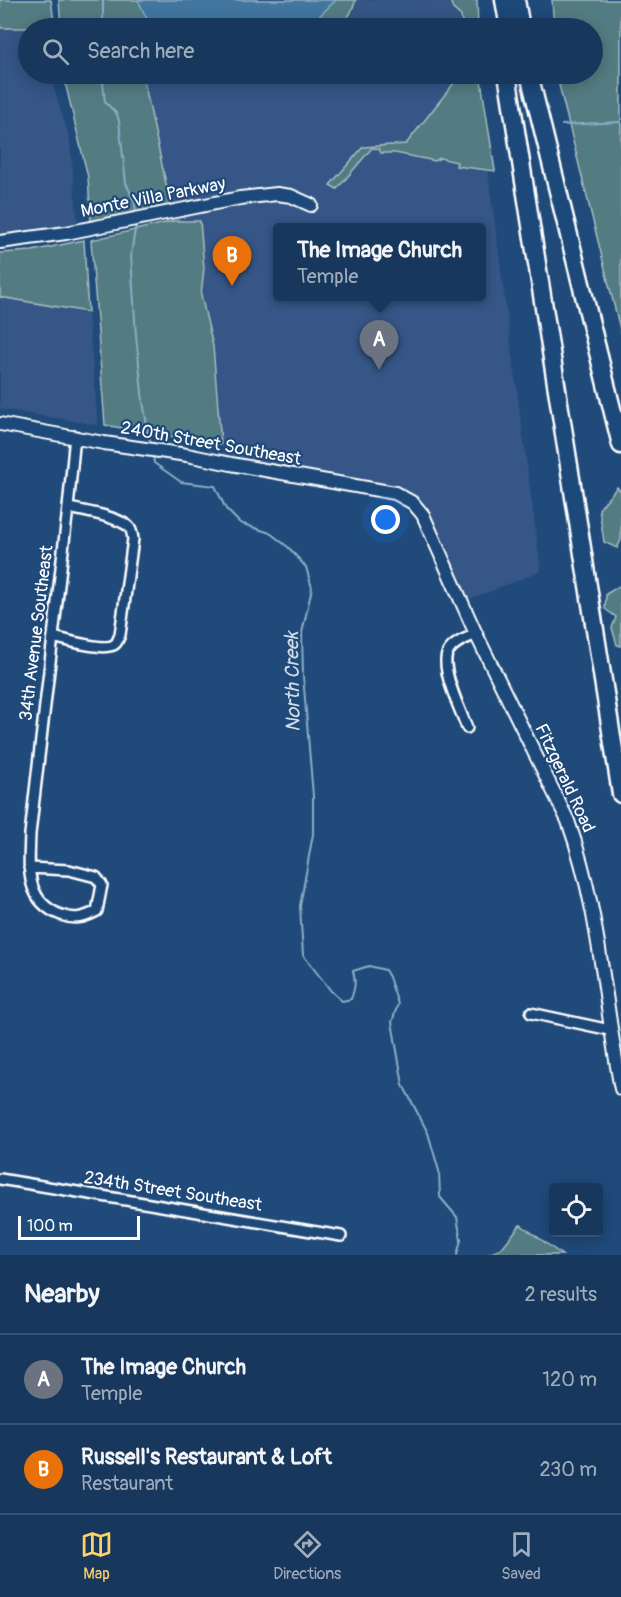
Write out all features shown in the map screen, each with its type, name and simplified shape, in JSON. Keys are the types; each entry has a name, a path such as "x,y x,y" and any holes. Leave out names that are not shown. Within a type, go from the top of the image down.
{"highway":[{"path":"495,0 498,18"},
{"path":"504,0 507,18"},
{"path":"516,0 519,18"},
{"path":"522,0 525,18"},
{"path":"509,84 621,732"},
{"path":"517,84 621,794"},
{"path":"531,84 621,445"},
{"path":"538,84 621,418"}],"street":[{"name":"Monte Villa Parkway","path":"0,242 66,233 193,207 276,194 291,196 311,205"},
{"name":"240th Street Southeast","path":"0,424 162,450 388,491 414,503"},
{"name":"34th Avenue Southeast","path":"29,868 69,870 96,877 102,885 97,911 75,919 56,913 34,894 29,868 30,834 75,436"},
{"name":"Fitzgerald Road","path":"414,503 423,515 476,634 568,821 596,930 621,1089"},
{"path":"53,637 95,646 108,647 116,644 120,636 133,539 131,530 127,526 96,513 68,508"},
{"path":"467,728 446,669 446,658 456,644 476,634"},
{"path":"531,1013 610,1030"},
{"name":"234th Street Southeast","path":"0,1179 341,1236"}],"shaded area":[{"path":"138,0 336,0 317,18 147,18"},
{"path":"356,0 466,0 468,18 347,18"},
{"path":"0,28 18,29 18,84 53,84 70,140 78,226 0,242"},
{"path":"145,84 476,84 541,571 461,603 414,503 225,461"},
{"path":"0,297 88,312 98,425 0,409"}],"green space":[{"path":"0,0 51,0 54,18 18,18 18,28 0,28"},
{"path":"59,0 356,0 347,18 60,18"},
{"path":"450,0 477,0 478,18 461,18 453,9"},
{"path":"552,0 621,0 621,333 559,84 603,84 603,18 553,18"},
{"path":"65,84 145,84 171,207 91,222 88,177"},
{"path":"453,84 482,84 495,171 456,166 457,162 440,158 435,161 395,153 381,153 379,149 372,148 337,189 330,185 363,147 406,144"},
{"path":"174,221 200,221 204,268 201,295 213,346 221,444 105,425 91,240"},
{"path":"84,240 88,312 0,297 0,253 32,251"},
{"path":"617,487 621,491 621,540 617,548 604,542 599,509"},
{"path":"621,585 621,646 617,645 612,628 616,617 605,609 606,594"},
{"path":"520,1225 562,1255 487,1255 501,1249"}],"waterway":[{"name":"North Creek","path":"103,0 103,18"},
{"name":"North Creek","path":"103,84 105,102 117,114 119,121 126,183 135,203 136,215"},
{"path":"562,125 621,122"},
{"name":"North Creek","path":"136,223 131,255 136,336 143,402 151,447"},
{"name":"North Creek","path":"153,455 154,463 181,482 215,486 226,509 240,523 270,533 288,547 306,567 312,588 302,633 303,675 313,796 313,834 300,906 303,955 331,991 342,1001 351,999 355,985 353,971 369,966 385,970 389,977 398,1004 392,1022 403,1085 428,1133 439,1171 440,1197 457,1217 461,1240 457,1255"}],"place":[{"name":"Russell's Restaurant & Loft","path":"232,286"},
{"name":"The Image Church","path":"379,370"}]}
